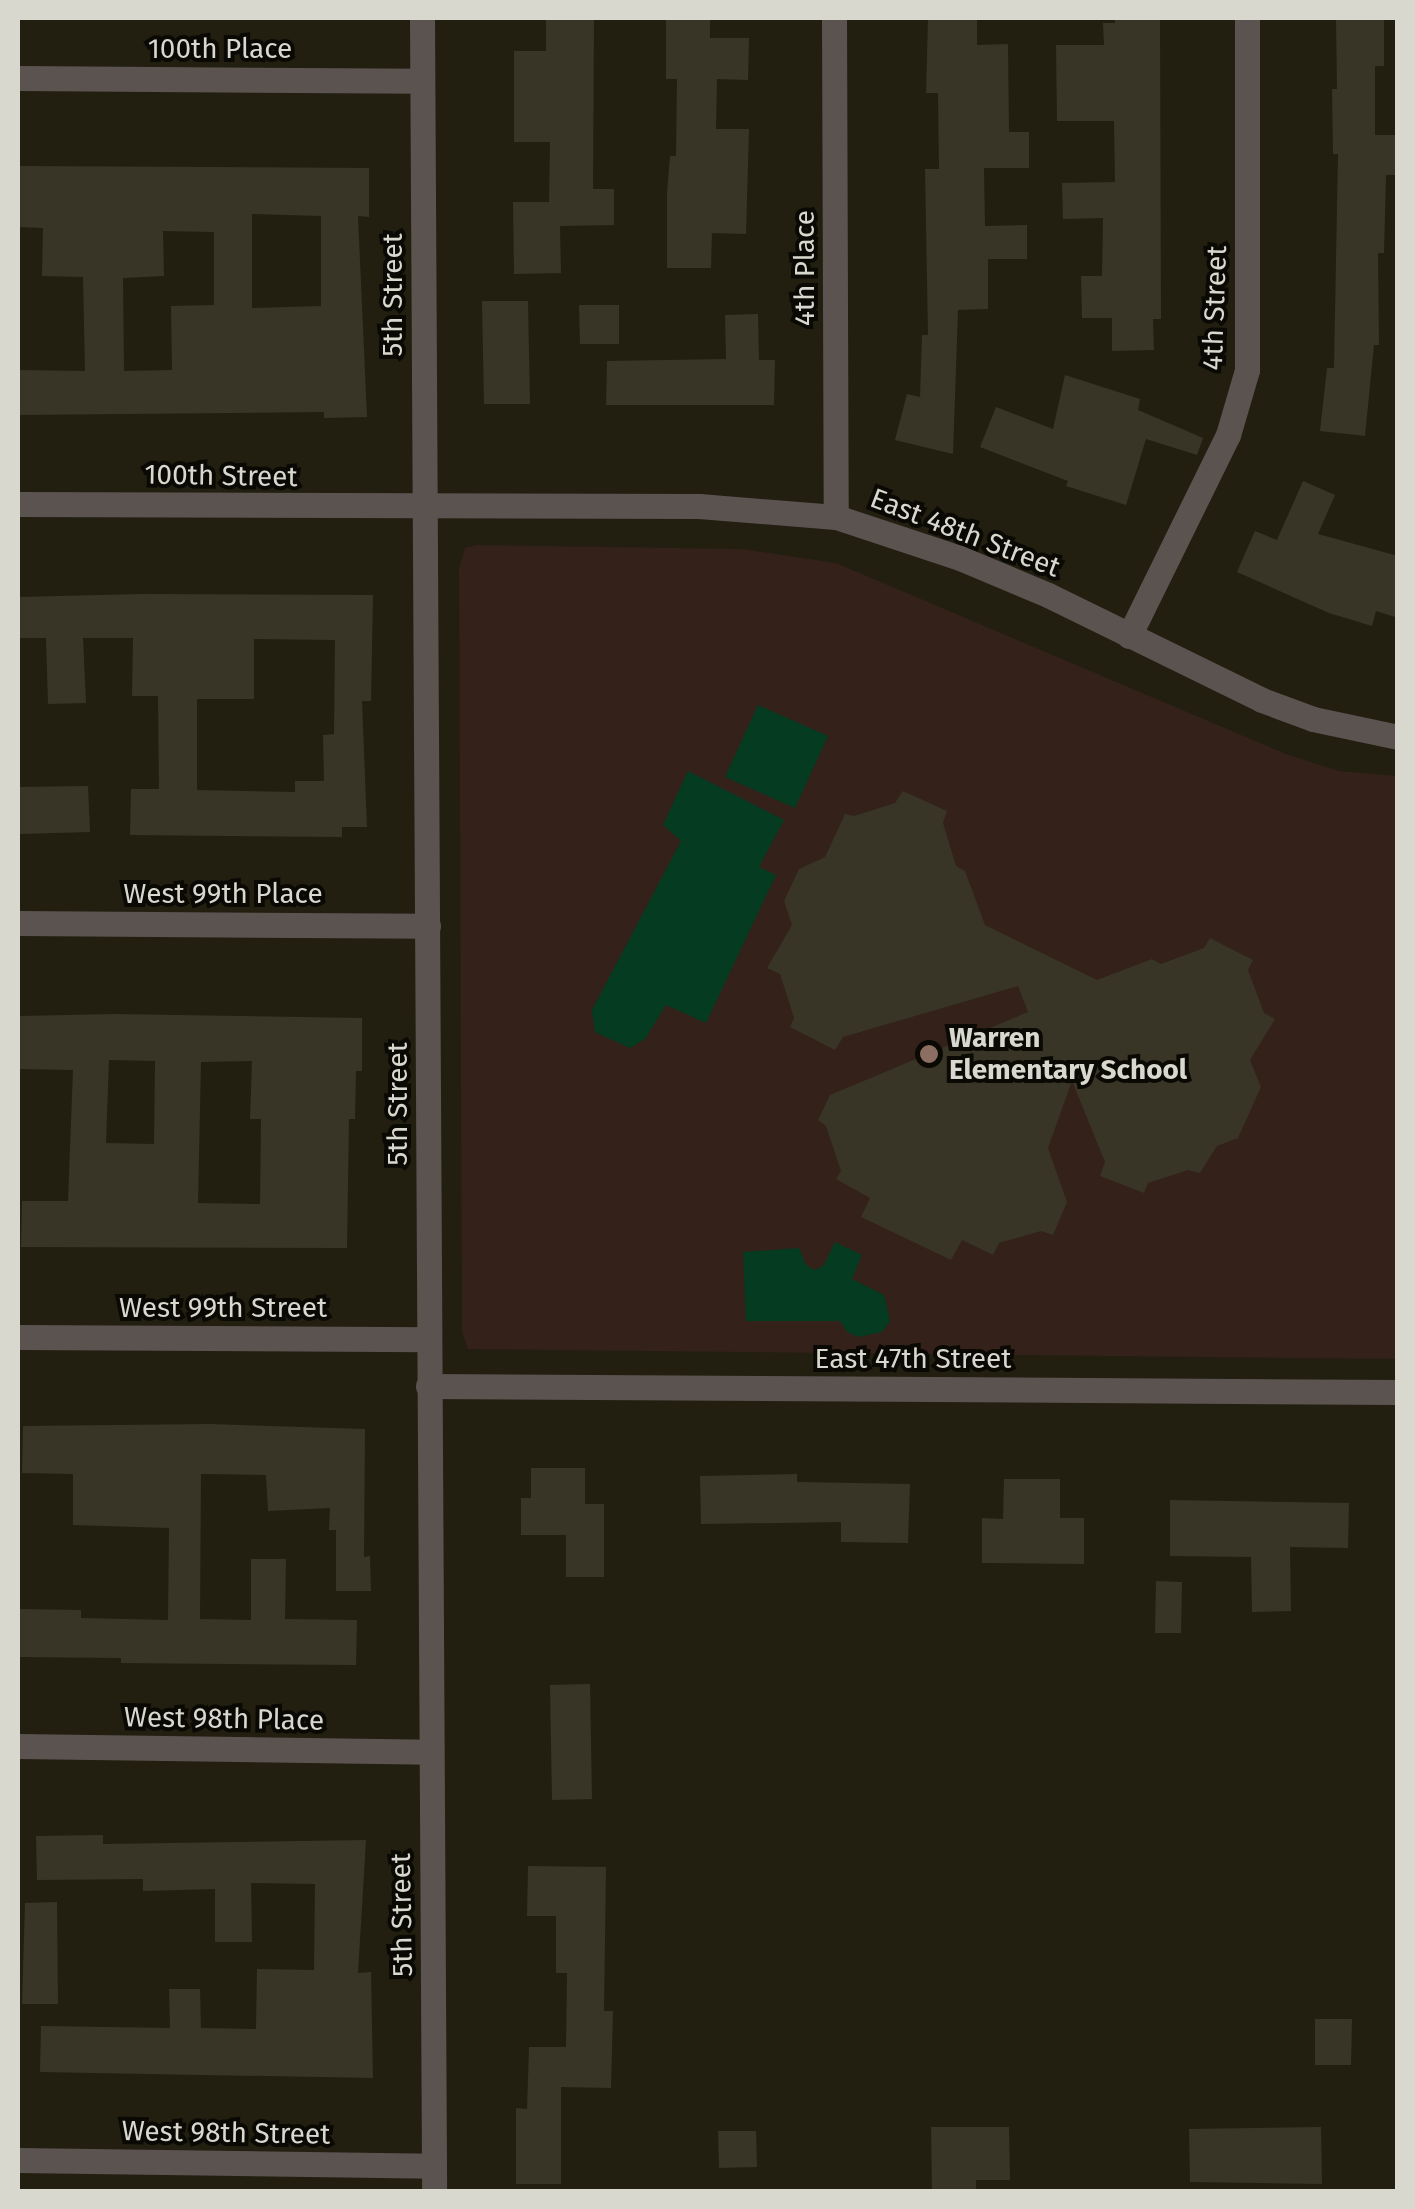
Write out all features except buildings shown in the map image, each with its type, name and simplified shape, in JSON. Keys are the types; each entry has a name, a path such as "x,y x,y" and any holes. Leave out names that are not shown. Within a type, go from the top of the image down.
{"street":[{"name":"5th Street","path":"422,18 434,2179"},
{"name":"4th Place","path":"834,18 836,518"},
{"name":"4th Street","path":"1129,636 1228,435 1247,370 1247,18"},
{"name":"100th Place","path":"18,78 421,81"},
{"name":"100th Street","path":"18,504 425,508"},
{"name":"East 48th Street","path":"425,508 699,506 836,518 960,558 1262,700 1314,719 1398,738"},
{"name":"West 99th Place","path":"18,923 428,926"},
{"name":"West 99th Street","path":"18,1336 429,1339"},
{"name":"East 47th Street","path":"428,1386 1398,1392"},
{"name":"West 98th Place","path":"18,1746 430,1752"},
{"name":"West 98th Street","path":"18,2160 434,2179"}],"shaded area":[{"name":"Warren Elementary School","path":"476,545 742,549 836,563 1286,754 1339,771 1397,776 1397,1359 468,1349 462,1332 459,569 465,548"}],"green space":[{"path":"758,705 828,736 795,808 725,777"},
{"path":"688,771 784,820 759,867 776,875 706,1023 666,1005 645,1039 630,1048 595,1032 592,1010 681,841 663,825"},
{"path":"835,1242 862,1255 852,1279 884,1295 890,1321 882,1332 859,1337 847,1332 840,1321 746,1321 743,1252 799,1248 806,1265 815,1270 824,1265"}],"place":[{"name":"Warren Elementary School","path":"929,1054"}]}
